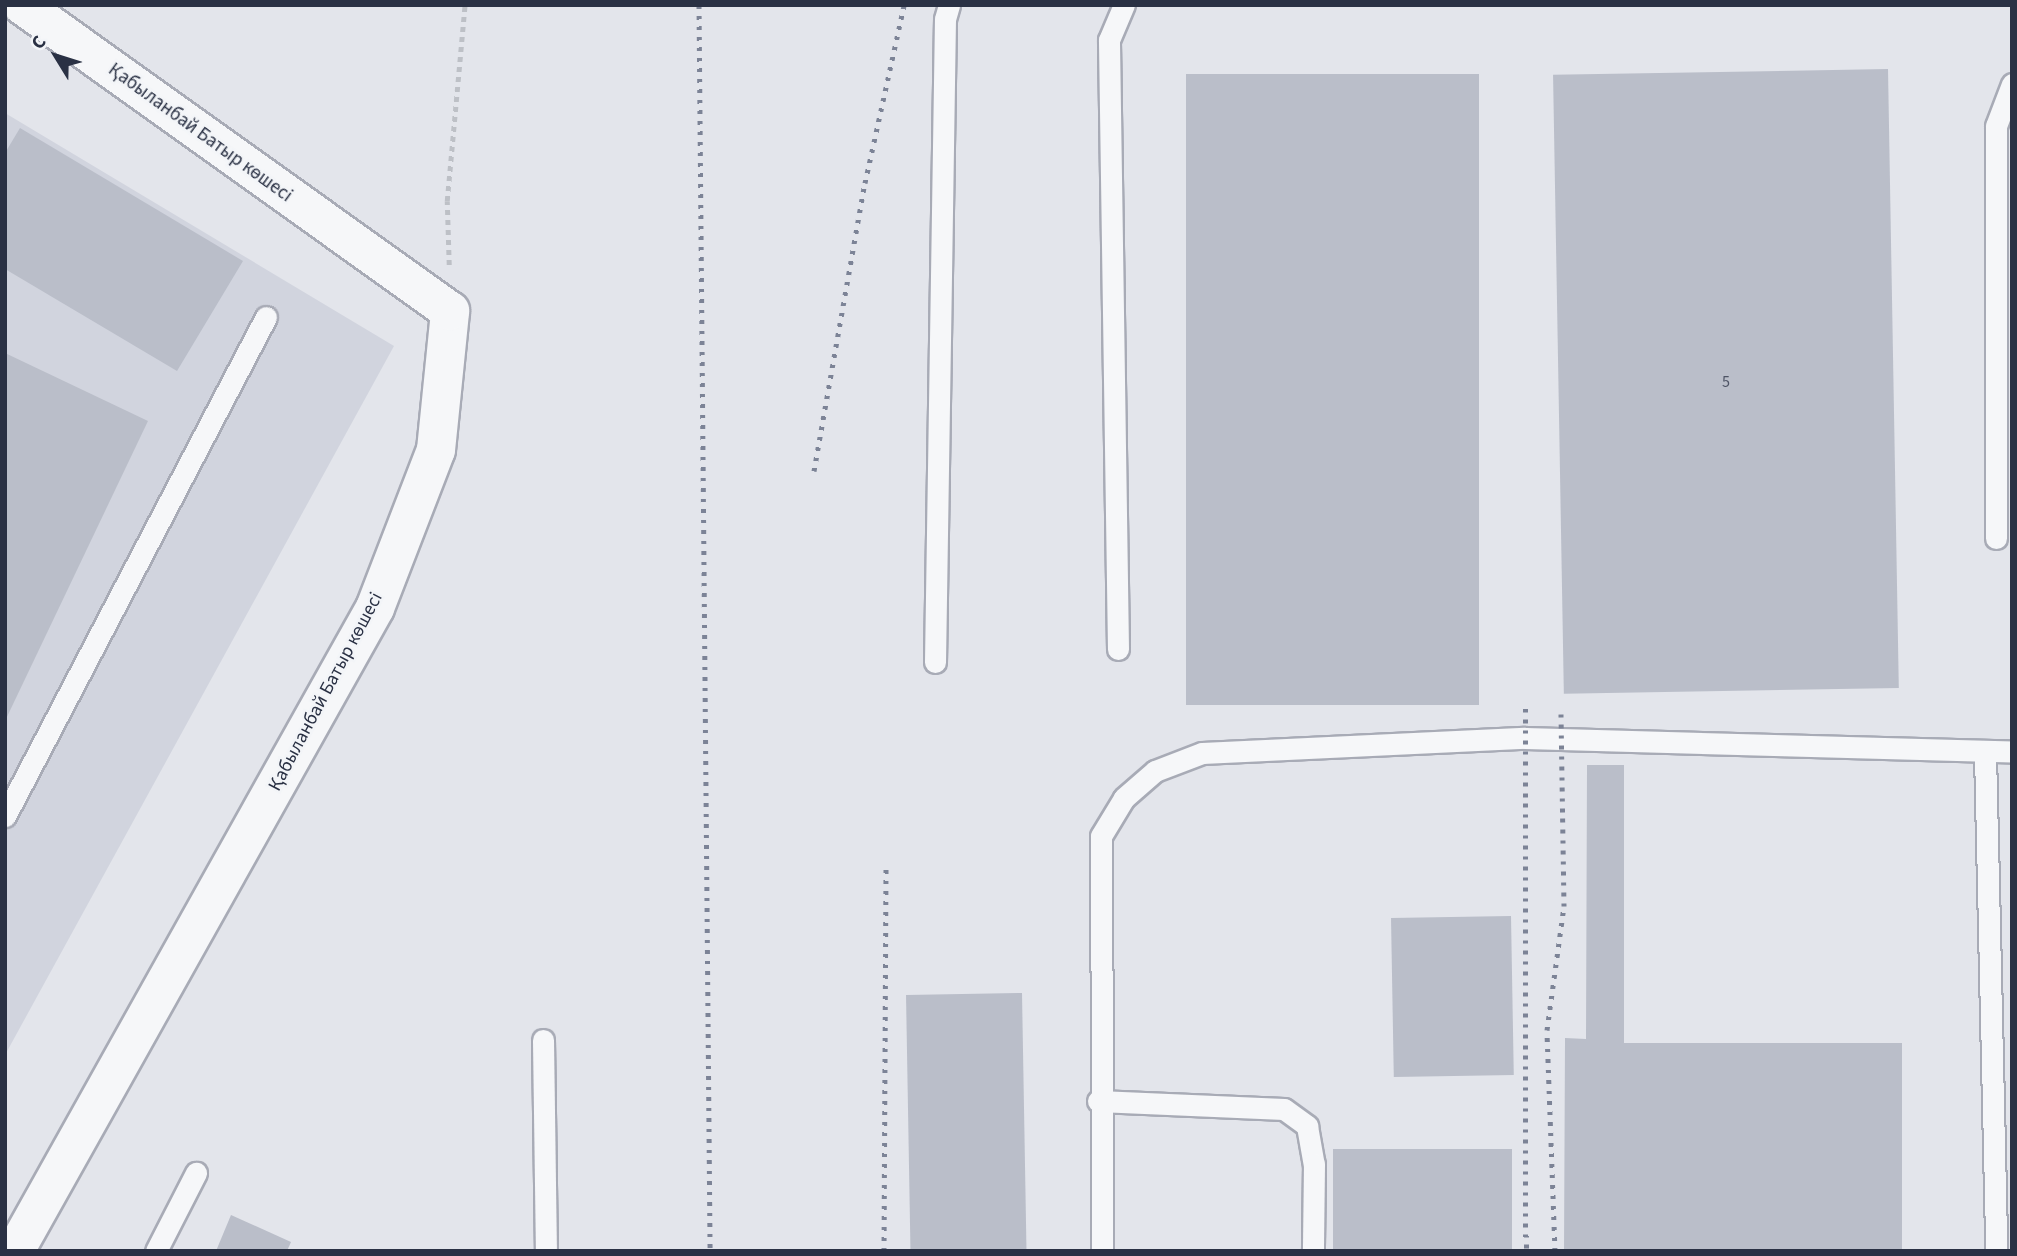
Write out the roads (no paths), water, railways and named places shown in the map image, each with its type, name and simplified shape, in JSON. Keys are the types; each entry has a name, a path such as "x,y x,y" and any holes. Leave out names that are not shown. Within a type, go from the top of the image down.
{"street":[{"name":"Қабыланбай Батыр көшесі","path":"15,1251 375,608 436,450 450,312 22,5"}],"lane":[{"path":"934,662 944,19 949,5"},
{"path":"1118,649 1109,40 1124,5"},
{"path":"1996,538 1996,126 2012,84"},
{"path":"5,816 266,317"},
{"path":"1102,1251 1098,1101 1101,836 1124,798 1155,771 1202,753 1525,738 2012,752"},
{"path":"1985,752 1996,1251"},
{"path":"543,1040 546,1251"},
{"path":"1098,1101 1284,1109 1307,1126 1314,1164 1313,1251"},
{"path":"156,1251 197,1173"}],"railway":[{"path":"699,5 710,1251"},
{"path":"814,471 865,183 904,5"},
{"path":"1525,709 1526,1251"},
{"path":"1555,1251 1547,1030 1564,906 1561,710"},
{"path":"884,1251 886,864"}]}
